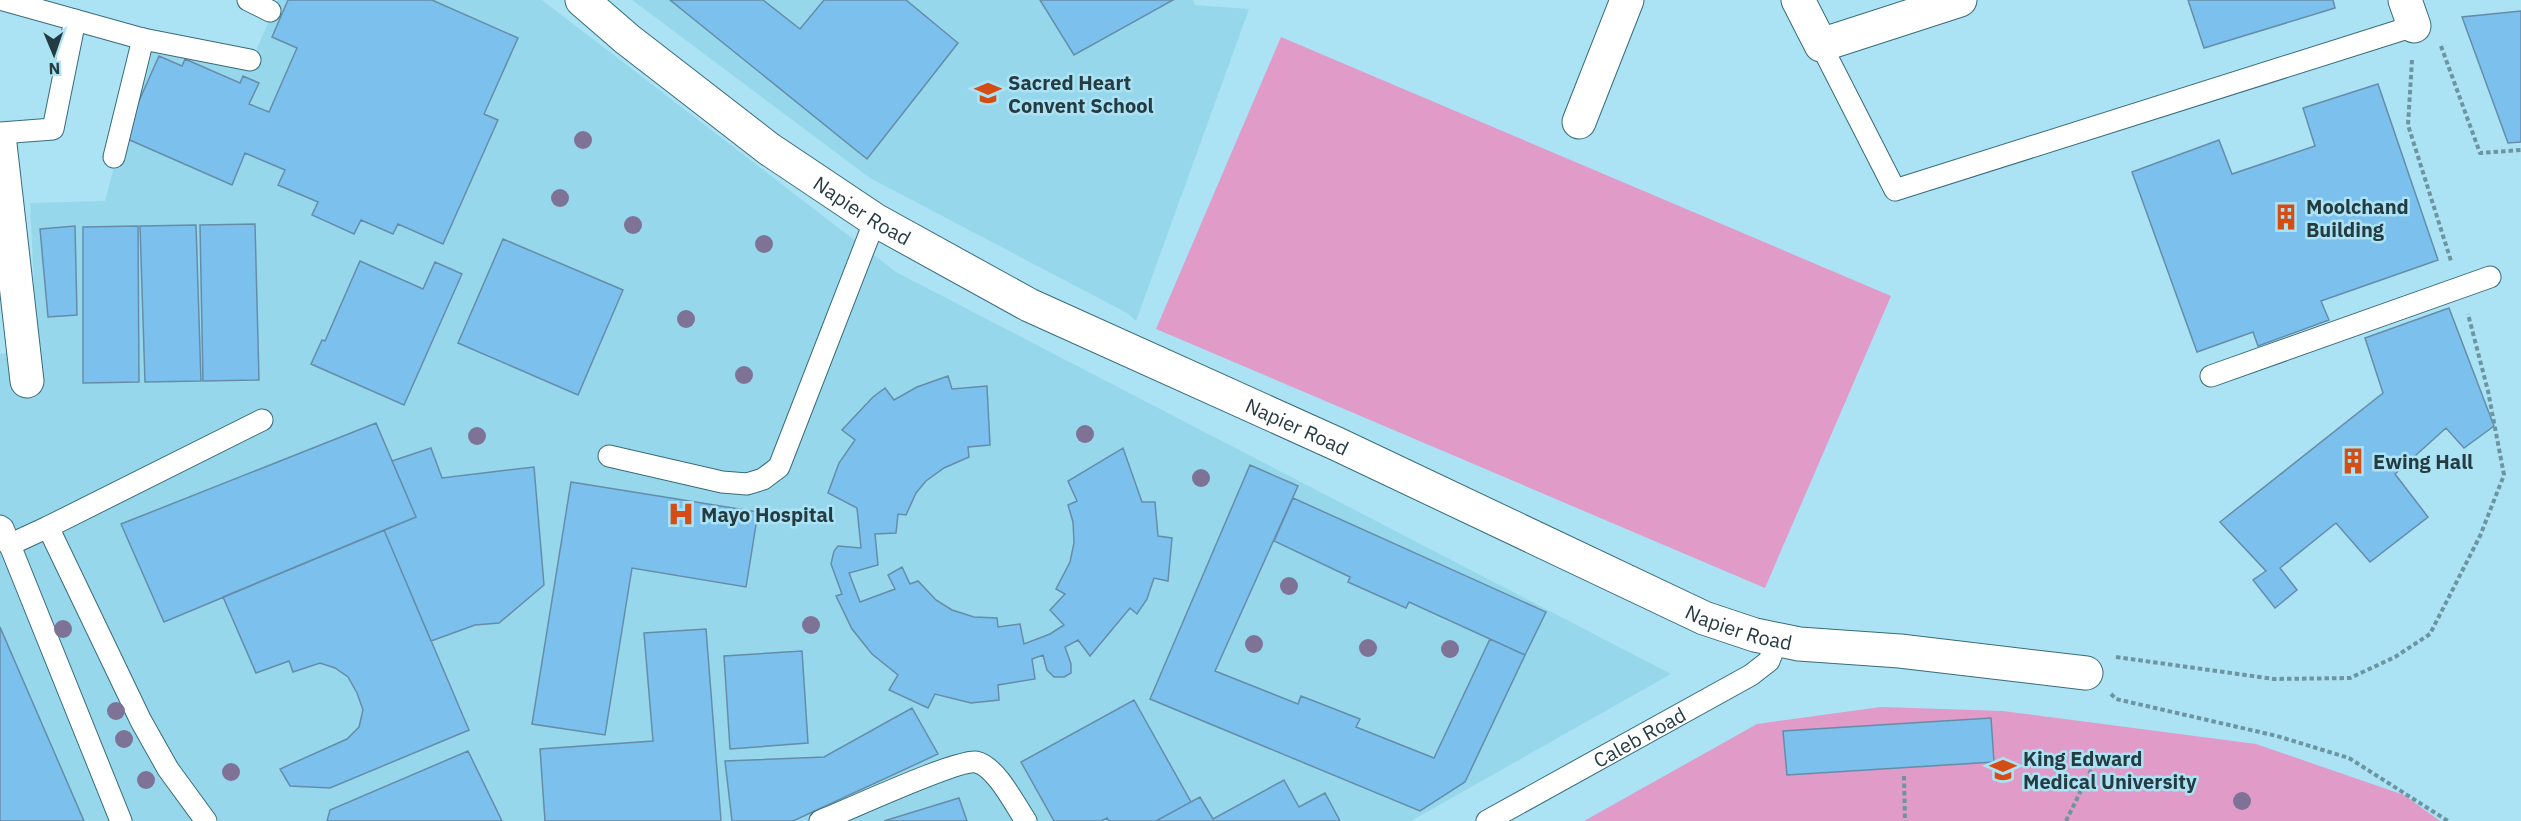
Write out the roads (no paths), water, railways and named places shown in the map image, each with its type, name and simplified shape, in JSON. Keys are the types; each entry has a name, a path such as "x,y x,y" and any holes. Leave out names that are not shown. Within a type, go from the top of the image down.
{"street":[{"name":"Napier Road","path":"582,0 627,39 769,149 875,220 1029,305 1337,444 1704,618 1739,630 1777,639 1823,646 1921,654 2086,673"},
{"path":"1579,122 1627,0"},
{"path":"1798,0 1821,45 1960,0"},
{"path":"0,144 27,381"}],"lane":[{"path":"1,0 143,39 250,60"},
{"path":"248,0 270,11"},
{"path":"1821,45 1895,190 2410,13"},
{"path":"0,133 54,129 75,20"},
{"path":"114,157 143,39"},
{"path":"609,456 722,482 747,484 763,479 779,467 875,220"},
{"path":"2211,376 2490,277"},
{"path":"9,545 262,420"},
{"path":"0,526 3,528 121,821"},
{"path":"48,527 141,721 168,769 206,821"},
{"name":"Caleb Road","path":"1487,821 1751,675 1769,661 1777,639"},
{"path":"820,821 952,767 976,762 993,771 1026,821"}],"place":[{"name":"Sacred Heart Convent School","path":"988,93"},
{"name":"Moolchand Building","path":"2286,217"},
{"name":"Ewing Hall","path":"2353,461"},
{"name":"Mayo Hospital","path":"681,514"},
{"name":"King Edward Medical University","path":"2003,770"}]}
